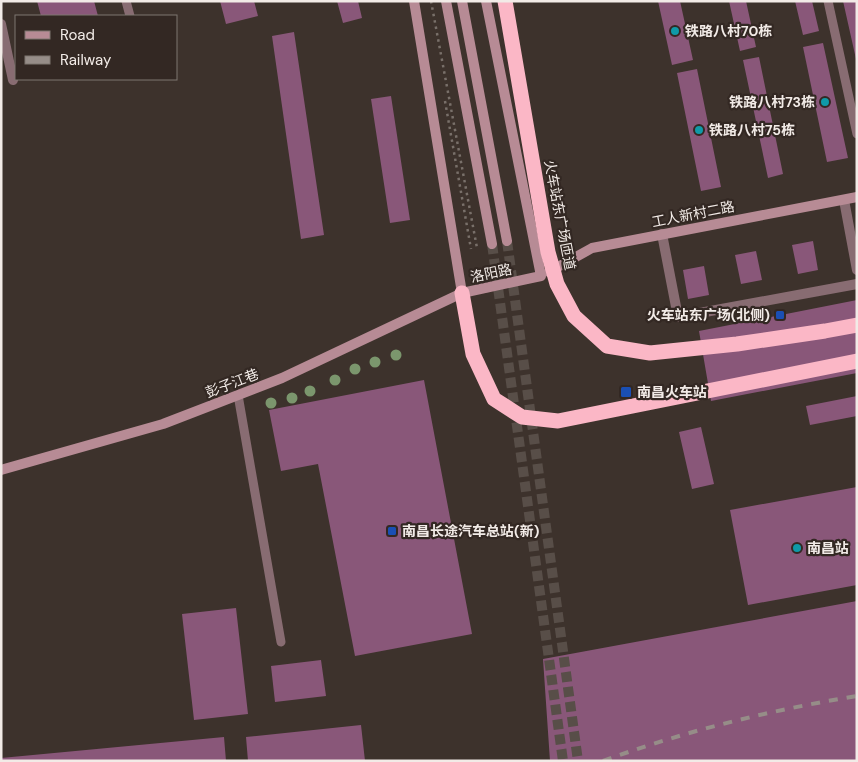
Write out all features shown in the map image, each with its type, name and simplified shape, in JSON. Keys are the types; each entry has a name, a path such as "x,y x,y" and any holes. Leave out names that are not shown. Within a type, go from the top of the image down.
{"highway":[{"name":"火车站东广场匝道","path":"505,1 548,252 557,284 574,316 607,346 650,353 737,344 857,325"},
{"path":"462,293 473,354 494,399 522,416 558,420 857,361"}],"street":[{"name":"洛阳路","path":"414,1 462,293 541,276"},
{"name":"洛阳路","path":"446,1 492,244"},
{"name":"洛阳路","path":"462,1 507,241"},
{"path":"486,1 541,276"},
{"path":"1,24 5,62 15,77"},
{"name":"工人新村二路","path":"541,276 592,248 857,197"},
{"path":"844,200 857,270"},
{"path":"662,234 678,317 857,284"},
{"name":"彭子江巷","path":"1,470 163,424 282,378 462,293"}],"lane":[{"path":"126,1 130,15"},
{"path":"828,1 857,134"},
{"path":"238,395 281,642"}],"path":[{"path":"427,1 434,39"},
{"path":"431,1 477,248"},
{"path":"444,97 471,249"}],"building":[{"path":"37,1 94,1 98,15 41,15"},
{"path":"220,1 254,1 258,16 226,24"},
{"path":"337,1 358,1 362,18 343,23"},
{"name":"铁路八村70栋","path":"658,1 680,1 693,60 672,65"},
{"path":"729,1 746,1 756,47 740,51"},
{"path":"795,1 812,1 819,31 803,35"},
{"path":"843,1 857,1 857,59 856,59"},
{"path":"294,32 324,235 301,239 272,36"},
{"name":"铁路八村73栋","path":"823,43 848,158 827,162 803,47"},
{"path":"759,57 783,174 768,178 743,60"},
{"name":"铁路八村75栋","path":"697,69 721,187 701,191 677,73"},
{"path":"391,96 410,220 390,223 371,99"},
{"path":"813,241 818,270 798,274 792,245"},
{"path":"756,251 762,280 741,284 735,255"},
{"path":"704,266 709,295 688,299 683,270"},
{"path":"857,300 857,373 711,401 699,331"},
{"name":"南昌长途汽车总站(新)","path":"424,380 472,634 355,656 318,464 281,471 269,410"},
{"path":"857,396 857,416 810,425 806,406"},
{"path":"701,427 714,484 692,489 679,432"},
{"name":"南昌站","path":"857,487 857,585 748,605 730,510"},
{"path":"857,601 857,761 550,761 543,659"},
{"path":"236,608 248,714 194,720 182,614"},
{"path":"321,660 326,696 275,702 271,666"},
{"path":"361,725 365,761 248,761 246,737"},
{"path":"224,737 226,761 1,761 1,758"}],"tunnel":[{"path":"507,241 578,761"},
{"path":"492,244 563,761"}],"railway":[{"path":"603,761 665,740 729,722 857,696"}],"place":[{"name":"铁路八村70栋","path":"675,31"},
{"name":"铁路八村73栋","path":"825,102"},
{"name":"铁路八村75栋","path":"699,130"},
{"name":"火车站东广场(北侧)","path":"780,315"},
{"name":"南昌火车站","path":"626,392"},
{"name":"南昌长途汽车总站(新)","path":"392,531"},
{"name":"南昌站","path":"797,548"}]}
